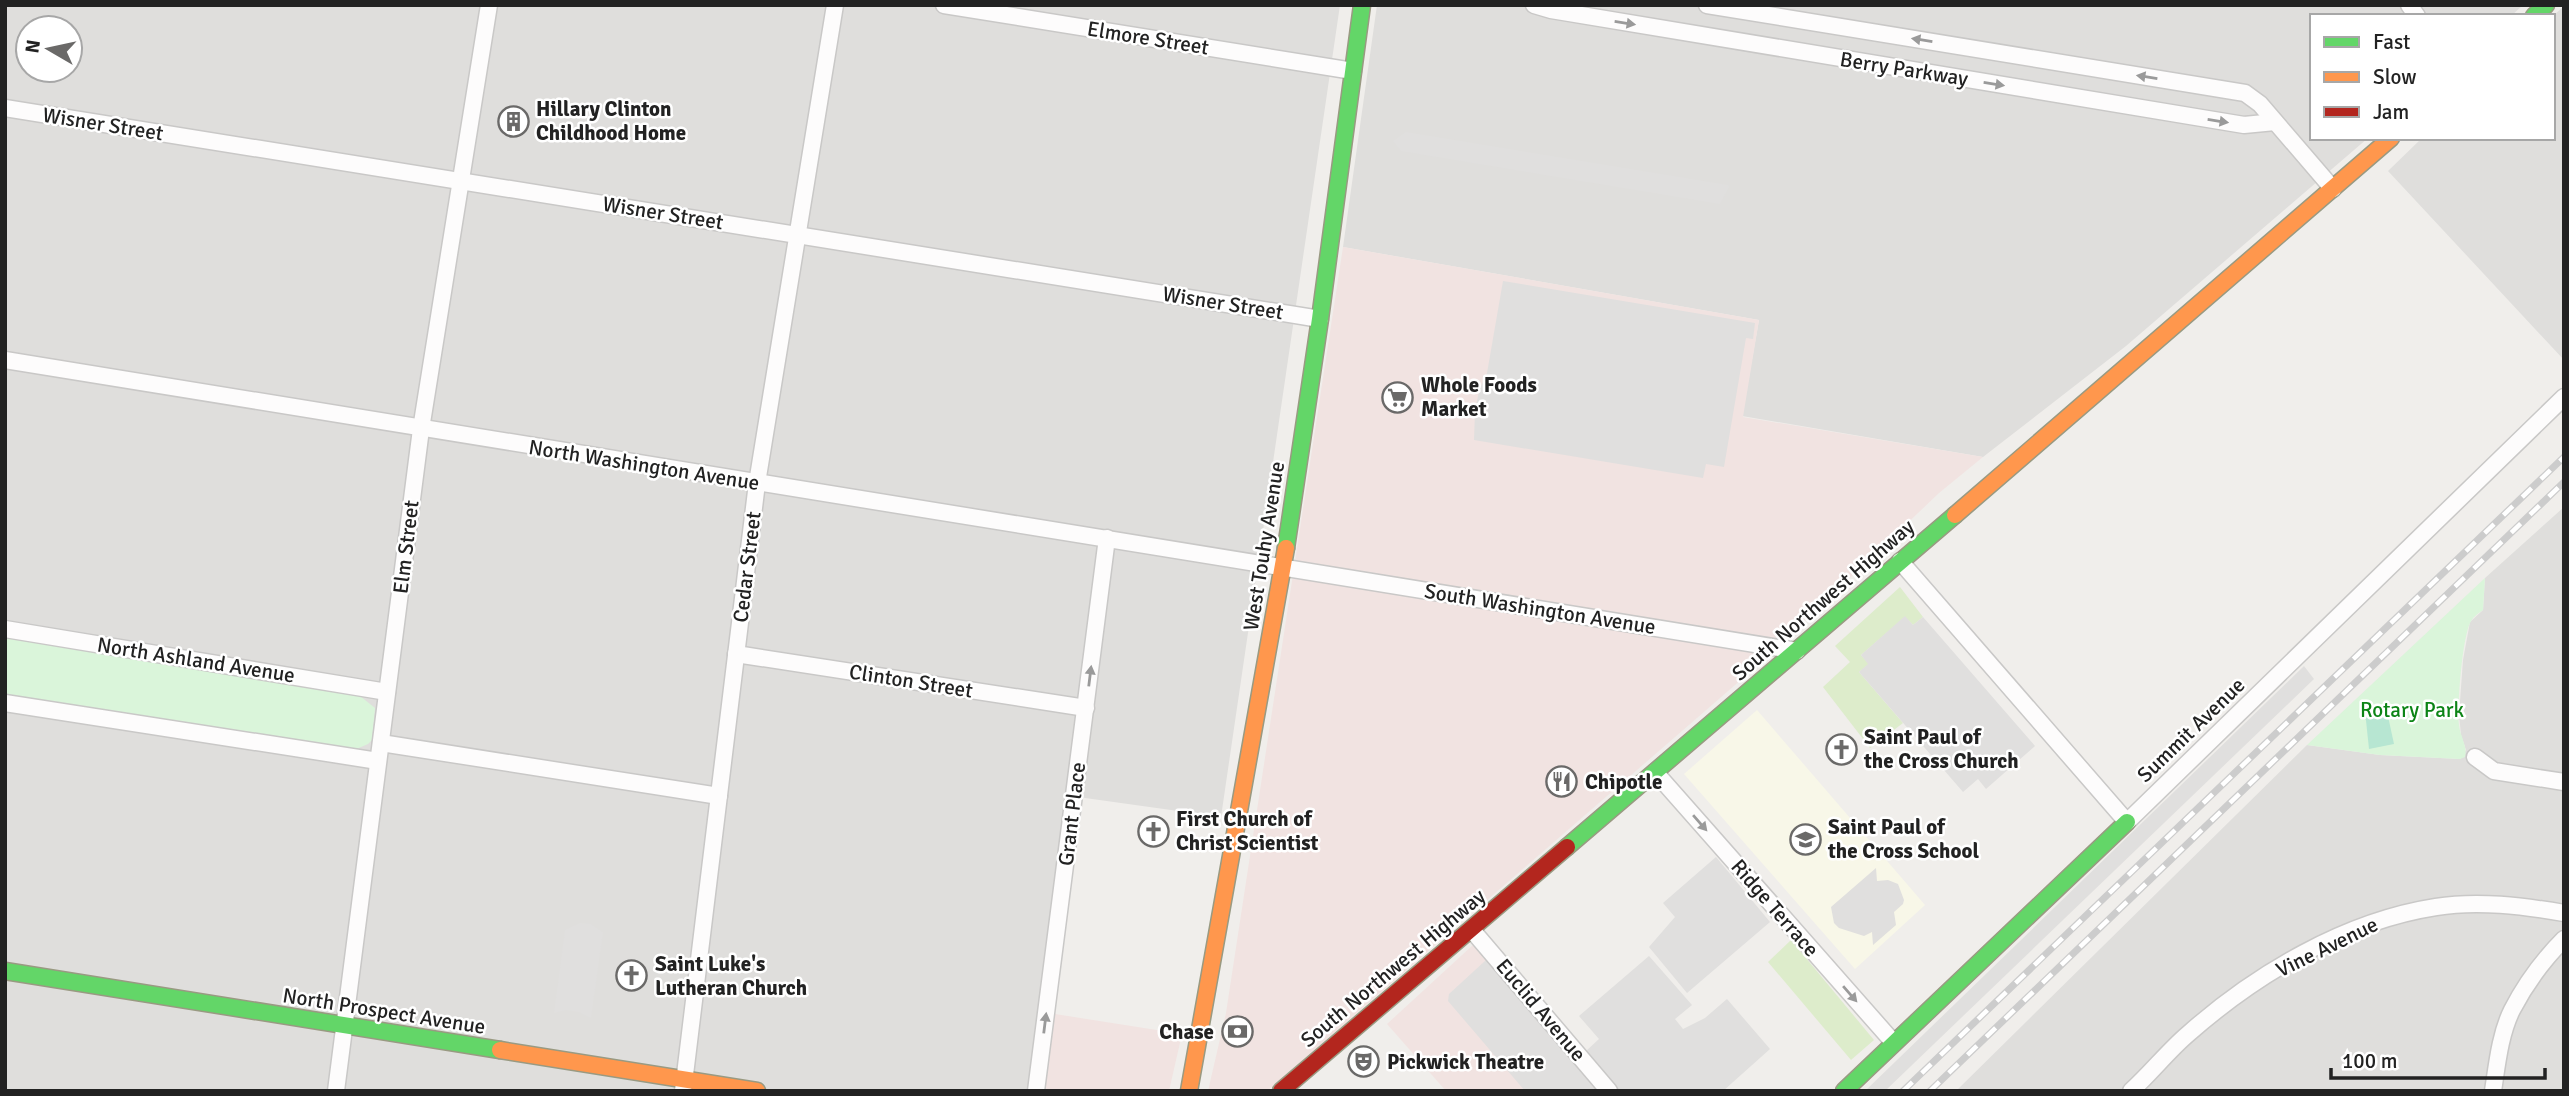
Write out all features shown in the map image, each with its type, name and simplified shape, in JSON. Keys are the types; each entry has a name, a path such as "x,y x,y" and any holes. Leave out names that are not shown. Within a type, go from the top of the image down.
{"main road":[{"name":"West Touhy Avenue","path":"1189,1091 1283,566 1320,319 1362,5"},
{"name":"South Northwest Highway","path":"1281,1091 1797,651 2389,140"},
{"name":"Summit Avenue","path":"1844,1091 2127,822"},
{"name":"North Prospect Avenue","path":"5,971 683,1085 757,1091"}],"street":[{"name":"Elm Street","path":"336,1091 421,429 489,5"},
{"name":"Cedar Street","path":"683,1085 757,483 835,5"},
{"name":"Elmore Street","path":"944,5 1353,71"},
{"name":"Berry Parkway","path":"1534,5 1564,13 2244,125 2275,122"},
{"name":"Berry Parkway","path":"1707,5 2245,93 2254,97 2333,189"},
{"name":"Wisner Street","path":"5,108 1320,319"},
{"name":"North Washington Avenue","path":"5,360 1283,566"},
{"name":"Summit Avenue","path":"2127,822 2564,397"},
{"name":"Grant Place","path":"1036,1091 1107,538"},
{"path":"1900,561 2127,822"},
{"name":"South Washington Avenue","path":"1283,566 1797,651"},
{"name":"North Ashland Avenue","path":"5,629 387,692"},
{"name":"Clinton Street","path":"736,653 1086,708"},
{"path":"5,703 378,761"},
{"path":"380,743 719,796"},
{"path":"2475,757 2494,771 2564,782"},
{"name":"Ridge Terrace","path":"1656,772 1894,1043"},
{"name":"Vine Avenue","path":"2138,1088 2185,1036 2245,990 2287,963 2364,926 2397,915 2439,906 2494,904 2564,913"},
{"name":"Euclid Avenue","path":"1472,930 1609,1091"},
{"path":"2493,1091 2497,1063 2512,1010 2550,953 2564,939"}],"shaded area":[{"path":"5,5 1340,5 1221,817 1078,797 1035,1091 5,1091"},
{"path":"1377,5 2523,5 2513,14 2310,14 2310,140 2366,140 2126,346 1983,457 1742,416 1759,320 1343,247"},
{"path":"2564,6 2564,360 2388,171 2420,140 2555,140 2555,14"},
{"path":"1406,132 1729,187 1720,204 1401,151 1393,141"},
{"path":"1343,247 1759,320 1743,417 1983,457 1939,493 1765,659 1267,1091 1208,1091 1226,1013"},
{"path":"1503,281 1755,323 1753,339 1746,338 1724,467 1706,464 1703,478 1474,440 1475,411 1479,391 1487,373"},
{"path":"2564,507 2564,1091 1956,1091 2307,745 2380,755 2460,759 2466,750 2459,715 2463,660 2470,622 2483,610 2485,578"},
{"path":"1905,616 1913,625 1923,617 2035,746 1986,789 1978,779 1963,792 1859,672 1868,664 1861,655"},
{"path":"2304,666 2314,679 1885,1091 1865,1091"},
{"name":"Saint Paul of the Cross School","path":"1757,710 1925,905 1855,969 1684,774"},
{"path":"1716,857 1770,922 1687,993 1649,947 1675,917 1663,903"},
{"path":"1876,868 1877,881 1888,880 1898,884 1904,900 1894,912 1896,925 1873,945 1872,932 1864,936 1839,928 1834,923 1831,907"},
{"path":"580,923 591,924 603,932 591,1018 566,1010 554,1013 565,930"},
{"path":"1474,944 1602,1091 1446,1091 1387,1024"},
{"path":"1649,956 1692,1005 1675,1019 1683,1029 1705,1018 1727,999 1770,1049 1723,1091 1618,1091 1585,1052 1599,1039 1579,1016"},
{"path":"1486,960 1597,1091 1525,1091 1448,1001 1449,994"},
{"path":"1055,1014 1182,1034 1169,1091 1038,1091"}],"green space":[{"name":"Rotary Park","path":"2485,578 2483,610 2472,619 2468,629 2461,672 2459,725 2465,757 2460,759 2380,755 2307,745"},
{"path":"1900,587 1923,617 1913,625 1905,617 1861,655 1869,664 1859,672 1903,723 1870,748 1823,687 1850,662 1835,646"},
{"path":"5,637 360,696 375,708 372,740 354,750 5,697"},
{"path":"2386,707 2394,744 2369,749 2365,711"},
{"path":"1791,940 1874,1040 1851,1060 1768,962"}],"railway":[{"path":"1903,1091 2564,457"},
{"path":"1930,1091 2564,482"}],"traffic: fast":[{"path":"1286,548 1362,5"},
{"path":"2536,14 2546,5"},
{"path":"1567,847 1955,515"},
{"path":"1844,1091 2127,822"},
{"path":"5,971 500,1050"}],"traffic: slow":[{"path":"1955,515 2389,140"},
{"path":"1189,1091 1286,548"},
{"path":"500,1050 757,1091"}],"traffic: jam":[{"path":"1281,1091 1567,847"}],"place":[{"name":"Hillary Clinton Childhood Home","path":"513,121"},
{"name":"Whole Foods Market","path":"1398,397"},
{"name":"Saint Paul of the Cross Church","path":"1841,749"},
{"name":"Chipotle","path":"1562,782"},
{"name":"First Church of Christ Scientist","path":"1153,831"},
{"name":"Saint Paul of the Cross School","path":"1805,839"},
{"name":"Saint Luke's Lutheran Church","path":"632,976"},
{"name":"Chase","path":"1237,1032"},
{"name":"Pickwick Theatre","path":"1364,1062"}]}
